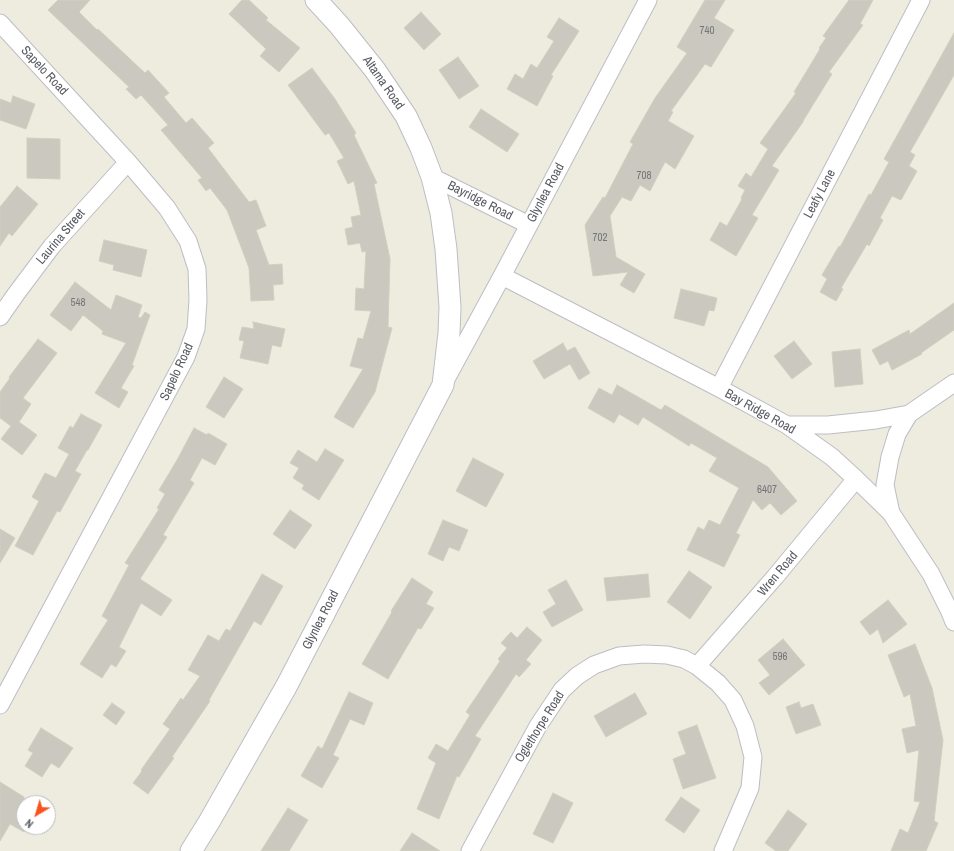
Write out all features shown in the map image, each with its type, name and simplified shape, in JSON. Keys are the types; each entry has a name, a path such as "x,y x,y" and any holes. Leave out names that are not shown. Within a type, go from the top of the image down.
{"street":[{"name":"Altama Road","path":"316,0 339,25 375,70 406,116 432,176"},
{"name":"Glynlea Road","path":"191,851 286,687 443,384 648,0"},
{"name":"Leafy Lane","path":"719,388 921,0"},
{"name":"Sapelo Road","path":"0,24 128,162 167,208 188,241 197,269 198,300 196,329 186,357 0,705"},
{"name":"Laurina Street","path":"0,317 52,246 128,162"},
{"name":"Bayridge Road","path":"432,176 529,225"},
{"name":"Glynlea Road","path":"432,176 441,213 446,249 450,307 449,333 443,384"},
{"name":"Bay Ridge Road","path":"502,276 719,388 787,425 832,456 891,513 931,574 954,622"},
{"path":"891,513 885,485 896,434 910,414 954,383"},
{"path":"787,425 828,425 876,420 910,414"},
{"name":"Wren Road","path":"697,666 776,577 856,479"},
{"name":"Oglethorpe Road","path":"470,851 538,726 562,690 577,676 594,665 619,656 644,654 667,655 684,659 697,666 718,683 733,700 745,726 753,757 750,788 723,851"}],"building":[{"path":"58,0 90,0 79,12 145,73 148,70 169,93 164,97 186,123 192,118 214,143 208,148 249,202 256,200 266,226 256,230 269,265 282,264 283,284 273,285 274,300 251,301 249,268 227,210 210,188 206,191 198,180 202,178 161,130 168,125 141,95 136,99 126,89 129,87 48,10"},
{"path":"242,0 249,0 268,18 266,20 300,48 279,72 260,56 266,49 229,14"},
{"path":"705,0 725,0 714,18 734,30 711,67 705,64 671,111 673,112 668,121 694,136 675,169 665,162 650,191 640,185 631,201 622,197 610,216 616,257 645,274 634,293 620,285 628,272 593,276 585,225 603,197 605,198 633,144 630,142 655,98 687,53 677,47"},
{"path":"849,0 873,0 860,24 863,25 829,72 832,74 803,122 772,166 779,170 752,215 758,218 736,256 710,240 720,222 727,226 742,199 741,198 745,190 738,186 746,173 751,177 768,149 760,143 796,93 794,92 826,38 823,36"},
{"path":"421,12 441,34 424,50 404,28"},
{"path":"559,18 579,31 551,75 553,76 537,106 507,89 515,74 523,79 531,64 537,68 554,41 547,37"},
{"path":"954,33 954,75 910,152 915,155 909,166 917,171 901,200 892,196 880,218 883,220 869,246 867,244 841,288 843,289 836,301 820,292 827,279 822,275 839,246 840,247 869,194 871,195 889,162 884,159"},
{"path":"458,57 479,86 459,99 439,70"},
{"path":"312,68 335,99 356,133 354,135 377,183 374,184 390,259 388,327 392,328 375,392 353,428 334,417 363,369 350,366 358,338 363,339 371,311 355,310 356,288 364,289 366,251 362,252 360,243 348,245 345,229 353,227 351,217 361,215 354,181 348,184 337,161 344,158 329,133 325,135 288,85"},
{"path":"13,96 35,104 26,129 0,120 0,99 11,103"},
{"path":"481,109 519,134 507,152 469,127"},
{"path":"27,138 60,139 60,179 27,178"},
{"path":"17,186 38,204 12,236 9,233 0,246 0,207"},
{"path":"104,240 147,250 141,277 113,270 114,265 99,261"},
{"path":"75,282 111,310 116,295 142,305 138,317 141,318 145,312 150,315 132,365 134,366 121,388 128,392 119,408 95,393 126,343 102,334 103,331 83,315 71,331 50,315"},
{"path":"681,289 717,298 714,311 709,310 704,326 674,318"},
{"path":"954,303 954,330 921,353 922,354 892,370 888,361 880,365 872,350 909,330 910,334"},
{"path":"253,322 285,329 281,347 272,345 268,364 240,358 244,341 239,340 242,327 254,329"},
{"path":"38,339 57,353 23,398 31,404 19,422 37,435 22,455 1,439 11,426 0,418 0,392 10,378 9,377"},
{"path":"794,341 812,364 792,379 774,356"},
{"path":"563,343 567,351 575,347 590,373 579,380 570,364 544,379 533,361"},
{"path":"860,349 863,384 835,387 832,352"},
{"path":"224,377 243,389 224,418 206,407"},
{"path":"617,385 661,410 665,405 768,467 797,501 781,515 770,503 762,510 753,500 736,533 740,535 724,567 687,550 698,527 704,530 709,520 720,525 739,488 709,471 717,458 691,443 689,446 643,417 638,425 619,414 614,423 588,408 599,388 612,395"},
{"path":"81,414 102,425 75,471 81,474 60,512 57,511 33,555 15,546 39,501 32,497 45,473 56,478 69,454 58,448 70,426 73,428"},
{"path":"194,428 207,435 208,433 227,444 215,465 202,458 190,480 194,483 163,535 167,537 140,579 172,600 161,616 141,603 119,647 126,651 116,667 111,664 102,678 80,664 108,620 102,616 129,565 125,563 159,509 157,508 165,494 159,490"},
{"path":"325,449 344,460 319,500 302,489 304,485 293,478 299,468 290,463 298,450 317,462"},
{"path":"473,458 504,474 486,507 456,491"},
{"path":"290,510 312,525 295,549 273,534"},
{"path":"443,520 468,530 459,551 449,547 443,561 428,554"},
{"path":"0,529 15,538 0,563"},
{"path":"689,571 712,587 690,619 667,602"},
{"path":"262,574 283,586 261,625 254,621 209,700 210,701 172,757 174,758 148,794 133,783 170,729 163,724 181,698 183,700 200,676 188,670 208,635 219,641 226,629 230,631"},
{"path":"648,574 650,597 607,601 604,578"},
{"path":"412,578 433,592 426,604 434,608 421,629 418,628 388,679 362,664 392,612 391,611"},
{"path":"566,580 583,610 552,627 543,612 556,604 548,590"},
{"path":"888,600 907,624 883,643 878,629 870,635 860,622"},
{"path":"527,627 542,640 526,660 531,664 519,677 516,674 475,736 481,739 459,777 457,776 439,819 417,809 436,763 428,758 436,744 448,751 470,715 466,712 500,661 498,659 507,648 501,643 511,632 517,638"},
{"path":"783,639 805,665 769,695 759,683 770,675 758,660"},
{"path":"915,644 932,688 943,740 934,821 938,823 926,851 891,851 900,829 908,833 920,802 914,801 919,750 907,753 902,729 916,726 910,694 904,697 888,655"},
{"path":"349,692 373,703 364,725 350,719 333,755 339,758 322,788 301,776 318,746 322,749"},
{"path":"635,693 647,714 606,737 594,716"},
{"path":"799,702 801,708 813,704 821,725 796,734 786,707"},
{"path":"112,703 125,712 116,725 103,715"},
{"path":"697,725 716,778 683,789 673,759 686,754 678,732"},
{"path":"41,728 73,748 59,768 51,763 42,777 25,766 33,753 28,750"},
{"path":"0,782 21,795 16,795 16,827 10,824 0,841"},
{"path":"553,793 573,803 553,843 533,834"},
{"path":"681,797 700,810 684,833 665,820"},
{"path":"288,808 308,820 289,851 261,851"},
{"path":"788,810 807,824 788,851 776,851 765,843"},
{"path":"412,833 440,851 400,851"}]}
